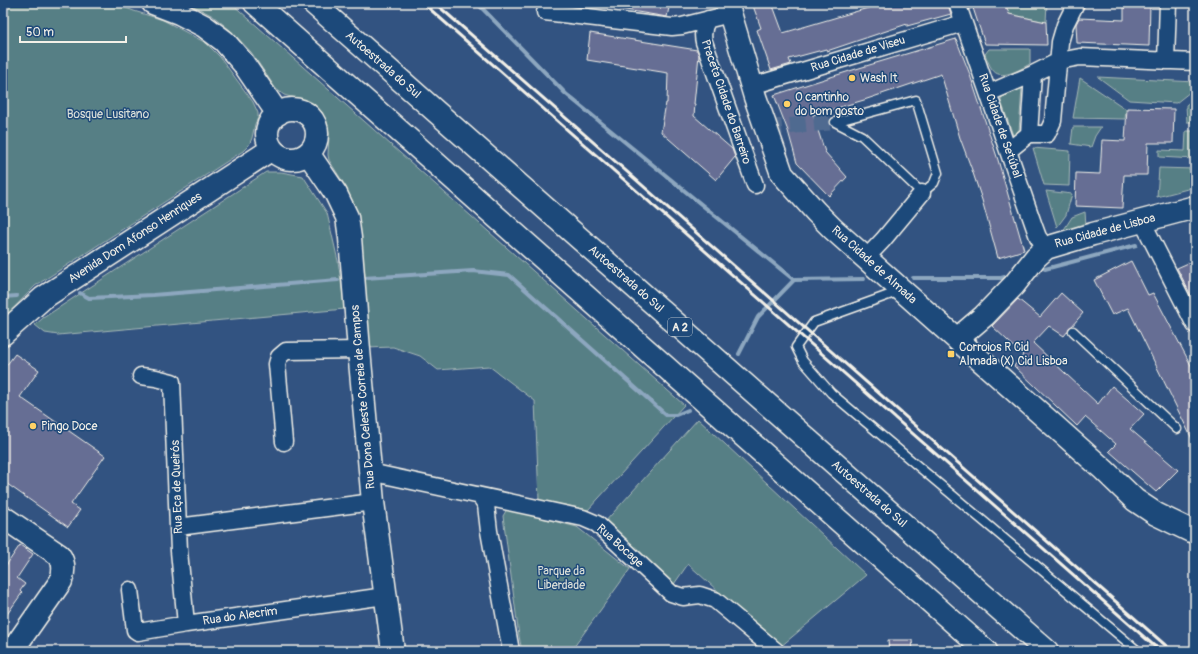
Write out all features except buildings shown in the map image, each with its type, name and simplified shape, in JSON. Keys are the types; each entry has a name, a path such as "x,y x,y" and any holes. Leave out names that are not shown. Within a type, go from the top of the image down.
{"main road":[{"path":"153,3 179,13 204,26 224,41 243,63 278,114"},
{"path":"255,3 986,651"},
{"name":"Autoestrada do Sul","path":"313,3 1047,651"},
{"name":"Rua Cidade de Almada","path":"728,8 752,86 782,174 816,212 866,258 1104,470 1142,488 1165,503 1194,532"},
{"path":"294,109 309,116 317,131 317,139 314,147 308,154 301,158 289,159 277,154 272,149 268,142 267,134 272,119 278,114 286,110 294,109"},
{"name":"Avenida Dom Afonso Henriques","path":"3,334 43,298 272,149"},
{"name":"Rua Dona Celeste Correia de Campos","path":"308,154 336,194 346,218 350,238 373,502 393,651"},
{"name":"Rua Cidade de Lisboa","path":"1041,252 1142,221 1195,207"},
{"path":"957,339 984,316 1014,285 1041,252"},
{"path":"3,517 59,555 62,559 64,569 61,581 12,651"}],"street":[{"name":"Rua Cidade de Setúbal","path":"957,3 1038,237 1041,252"},
{"path":"1008,151 1029,134 1047,134 1053,121 1060,42 1065,25 1076,3"},
{"path":"1166,61 1168,3"},
{"path":"545,12 672,27 708,19 728,8"},
{"name":"Praceta Cidade do Barreiro","path":"708,19 704,25 704,42 755,185"},
{"name":"Rua Cidade de Viseu","path":"752,86 963,23"},
{"path":"989,93 1059,61 1080,57 1195,62"},
{"path":"1029,134 1033,74"},
{"path":"866,258 922,193"},
{"path":"1142,221 1195,326"},
{"path":"284,442 277,364 279,357 286,352 359,350"},
{"name":"Rua Eça de Queirós","path":"141,376 172,382 179,551 186,624"},
{"name":"Rua Bocage","path":"370,472 583,518 597,524 672,593 683,597 700,596 715,600 776,651"},
{"path":"480,496 486,505 489,531 511,651"},
{"path":"178,527 373,502"},
{"path":"489,531 494,512 499,505 511,503"},
{"name":"Rua do Alecrim","path":"130,590 135,630 138,632 386,596"}],"lane":[{"path":"916,100 938,173 934,183 922,193 862,136 835,122 916,100"},
{"path":"902,290 814,322 796,347 803,361 831,393 1138,651"},
{"path":"1073,331 1177,429"}],"green space":[{"name":"Bosque Lusitano","path":"3,3 113,3 163,20 206,43 220,57 253,102 258,113 258,118 249,145 243,151 35,286 3,319"},
{"path":"188,3 231,3 684,405 588,510 539,500 535,401 489,366 438,370 420,356 393,347 367,348 351,200 346,187 329,160 329,134 322,112 312,103 284,95 276,89 251,52 230,30 213,16"},
{"path":"1005,3 1047,3 1046,22 1009,14"},
{"path":"989,49 1030,49 1030,64 1010,73 996,73 992,69 985,54"},
{"path":"1098,77 1195,82 1195,88 1176,103 1129,100"},
{"path":"1080,78 1126,109 1125,119 1073,118"},
{"path":"1022,87 1019,131 1014,138 1001,101 1002,95"},
{"path":"1195,98 1195,122 1187,122 1186,105"},
{"path":"1073,127 1101,127 1095,136 1091,147 1071,144"},
{"path":"1186,131 1195,131 1195,159 1159,157 1159,150 1185,151"},
{"path":"1033,148 1070,151 1069,186 1044,185"},
{"path":"1159,168 1195,169 1195,187 1157,197"},
{"path":"266,172 281,172 303,176 327,213 338,261 345,309 58,335 45,333 35,325 43,318"},
{"path":"1046,191 1072,194 1066,215 1057,227"},
{"path":"1085,212 1086,226 1063,231 1072,217"},
{"path":"698,419 866,575 780,647 688,564 672,587 603,524"},
{"name":"Parque da Liberdade","path":"507,509 577,527 630,569 571,651 522,651 503,516"}],"waterway":[{"path":"477,3 566,94 794,280 864,279"},
{"path":"1045,269 1136,245"},
{"path":"364,278 473,271 509,275 666,415 676,415 688,410"},
{"path":"913,278 1001,278 1012,275"},
{"path":"80,293 89,298 153,295 338,280"},
{"path":"739,354 758,317 794,280"},
{"path":"3,297 17,296"}],"tunnel":[{"path":"766,128 835,122"}],"railway":[{"path":"423,3 1160,651"},
{"path":"435,3 1172,651"}],"place":[{"name":"Wash It","path":"852,78"},
{"name":"O cantinho do bom gosto","path":"787,104"},
{"name":"Corroios R Cid Almada (X) Cid Lisboa","path":"951,354"},
{"name":"Pingo Doce","path":"33,426"}]}
